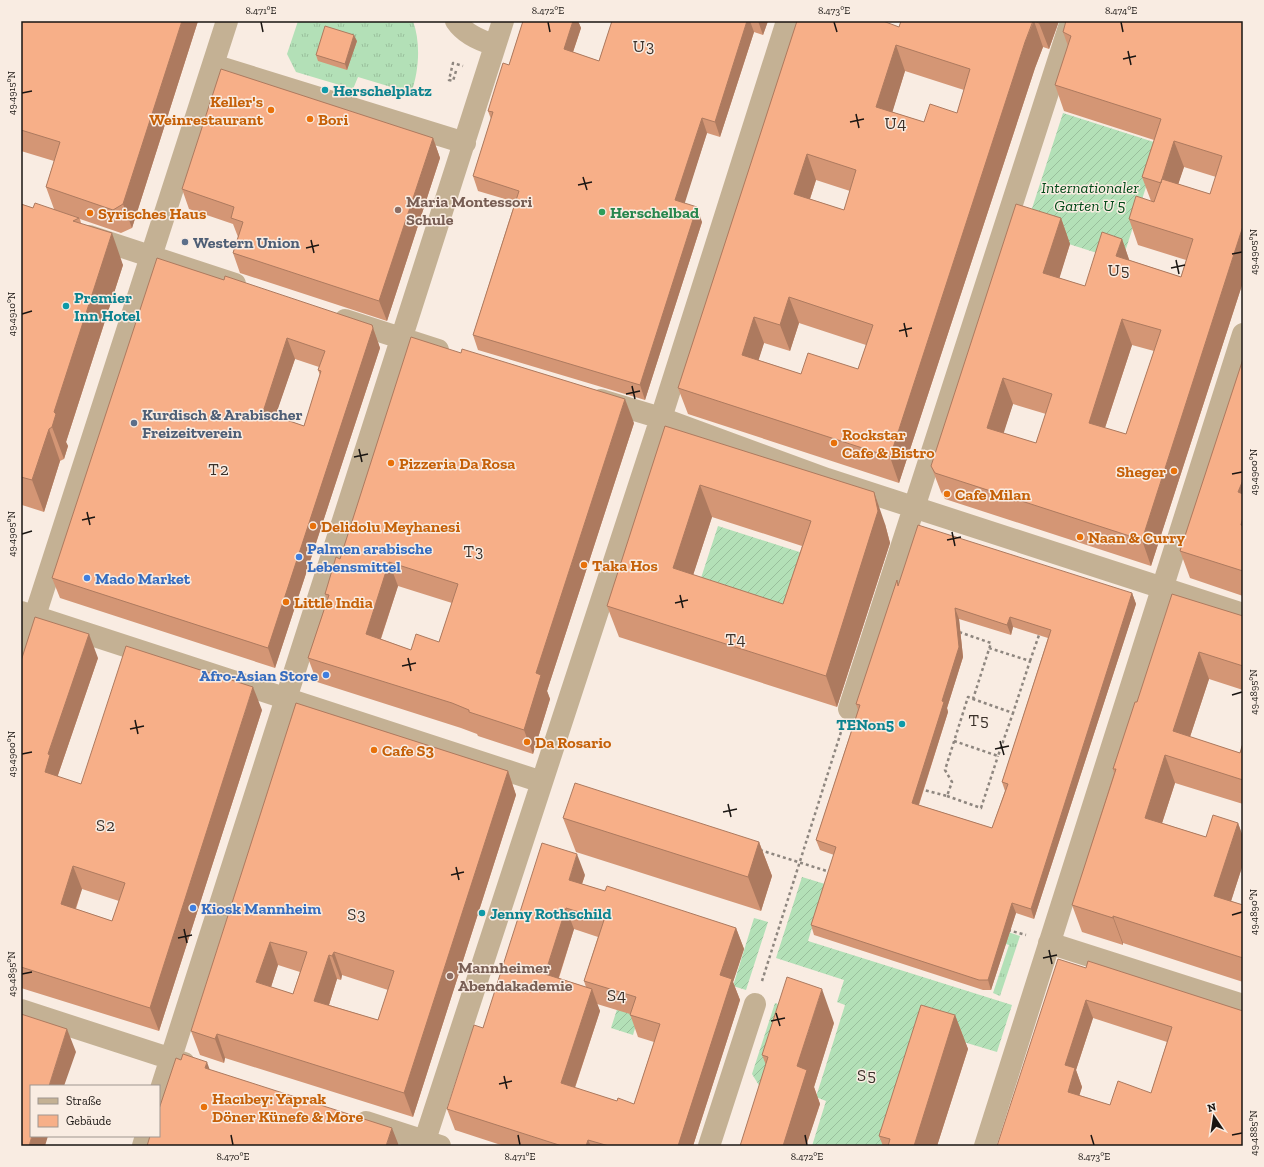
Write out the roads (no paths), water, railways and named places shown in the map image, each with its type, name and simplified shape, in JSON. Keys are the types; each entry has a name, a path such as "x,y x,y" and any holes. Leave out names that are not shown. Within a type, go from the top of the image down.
{"street":[{"path":"21,659 28,614 151,256 227,21"},
{"path":"456,21 461,29 486,43 495,45"},
{"path":"160,1092 400,338 503,21"},
{"path":"344,1115 430,1144 542,782 661,418 787,21"},
{"path":"849,709 1071,21"},
{"path":"213,65 464,143"},
{"path":"72,230 257,291"},
{"path":"325,314 460,357"},
{"path":"985,1146 1161,588 1243,334"},
{"path":"579,393 661,418 827,479 914,508 1243,614"},
{"path":"28,614 286,697 542,782"},
{"path":"1049,943 1243,1005"},
{"path":"709,1146 754,1004"},
{"path":"21,1010 204,1069"}],"place":[{"name":"Herschelplatz","path":"325,90"},
{"name":"Keller's Weinrestaurant","path":"271,110"},
{"name":"Bori","path":"310,119"},
{"name":"Maria Montessori Schule","path":"398,210"},
{"name":"Herschelbad","path":"602,212"},
{"name":"Syrisches Haus","path":"90,213"},
{"name":"Western Union","path":"185,242"},
{"name":"Premier Inn Hotel","path":"66,306"},
{"name":"Kurdisch & Arabischer Freizeitverein","path":"134,423"},
{"name":"Rockstar Cafe & Bistro","path":"834,443"},
{"name":"Pizzeria Da Rosa","path":"391,463"},
{"name":"Sheger","path":"1174,471"},
{"name":"Cafe Milan","path":"947,494"},
{"name":"Delidolu Meyhanesi","path":"313,526"},
{"name":"Naan & Curry","path":"1080,537"},
{"name":"Palmen arabische Lebensmittel","path":"299,557"},
{"name":"Taka Hos","path":"584,565"},
{"name":"Mado Market","path":"87,578"},
{"name":"Little India","path":"286,602"},
{"name":"Afro-Asian Store","path":"326,675"},
{"name":"TENon5","path":"902,724"},
{"name":"Da Rosario","path":"527,742"},
{"name":"Cafe S3","path":"374,750"},
{"name":"Kiosk Mannheim","path":"193,908"},
{"name":"Jenny Rothschild","path":"482,913"},
{"name":"Mannheimer Abendakademie","path":"450,976"},
{"name":"Hacıbey: Yaprak Döner Künefe & More","path":"204,1107"}],"district":[{"name":"U3","path":"644,46"},
{"name":"U4","path":"896,123"},
{"name":"U5","path":"1119,270"},
{"name":"T2","path":"219,469"},
{"name":"T3","path":"474,551"},
{"name":"T4","path":"736,639"},
{"name":"T5","path":"979,720"},
{"name":"S2","path":"106,825"},
{"name":"S3","path":"357,914"},
{"name":"S4","path":"617,995"},
{"name":"S5","path":"867,1075"}],"park label":[{"name":"Internationaler Garten U 5","path":"1090,196"}]}
